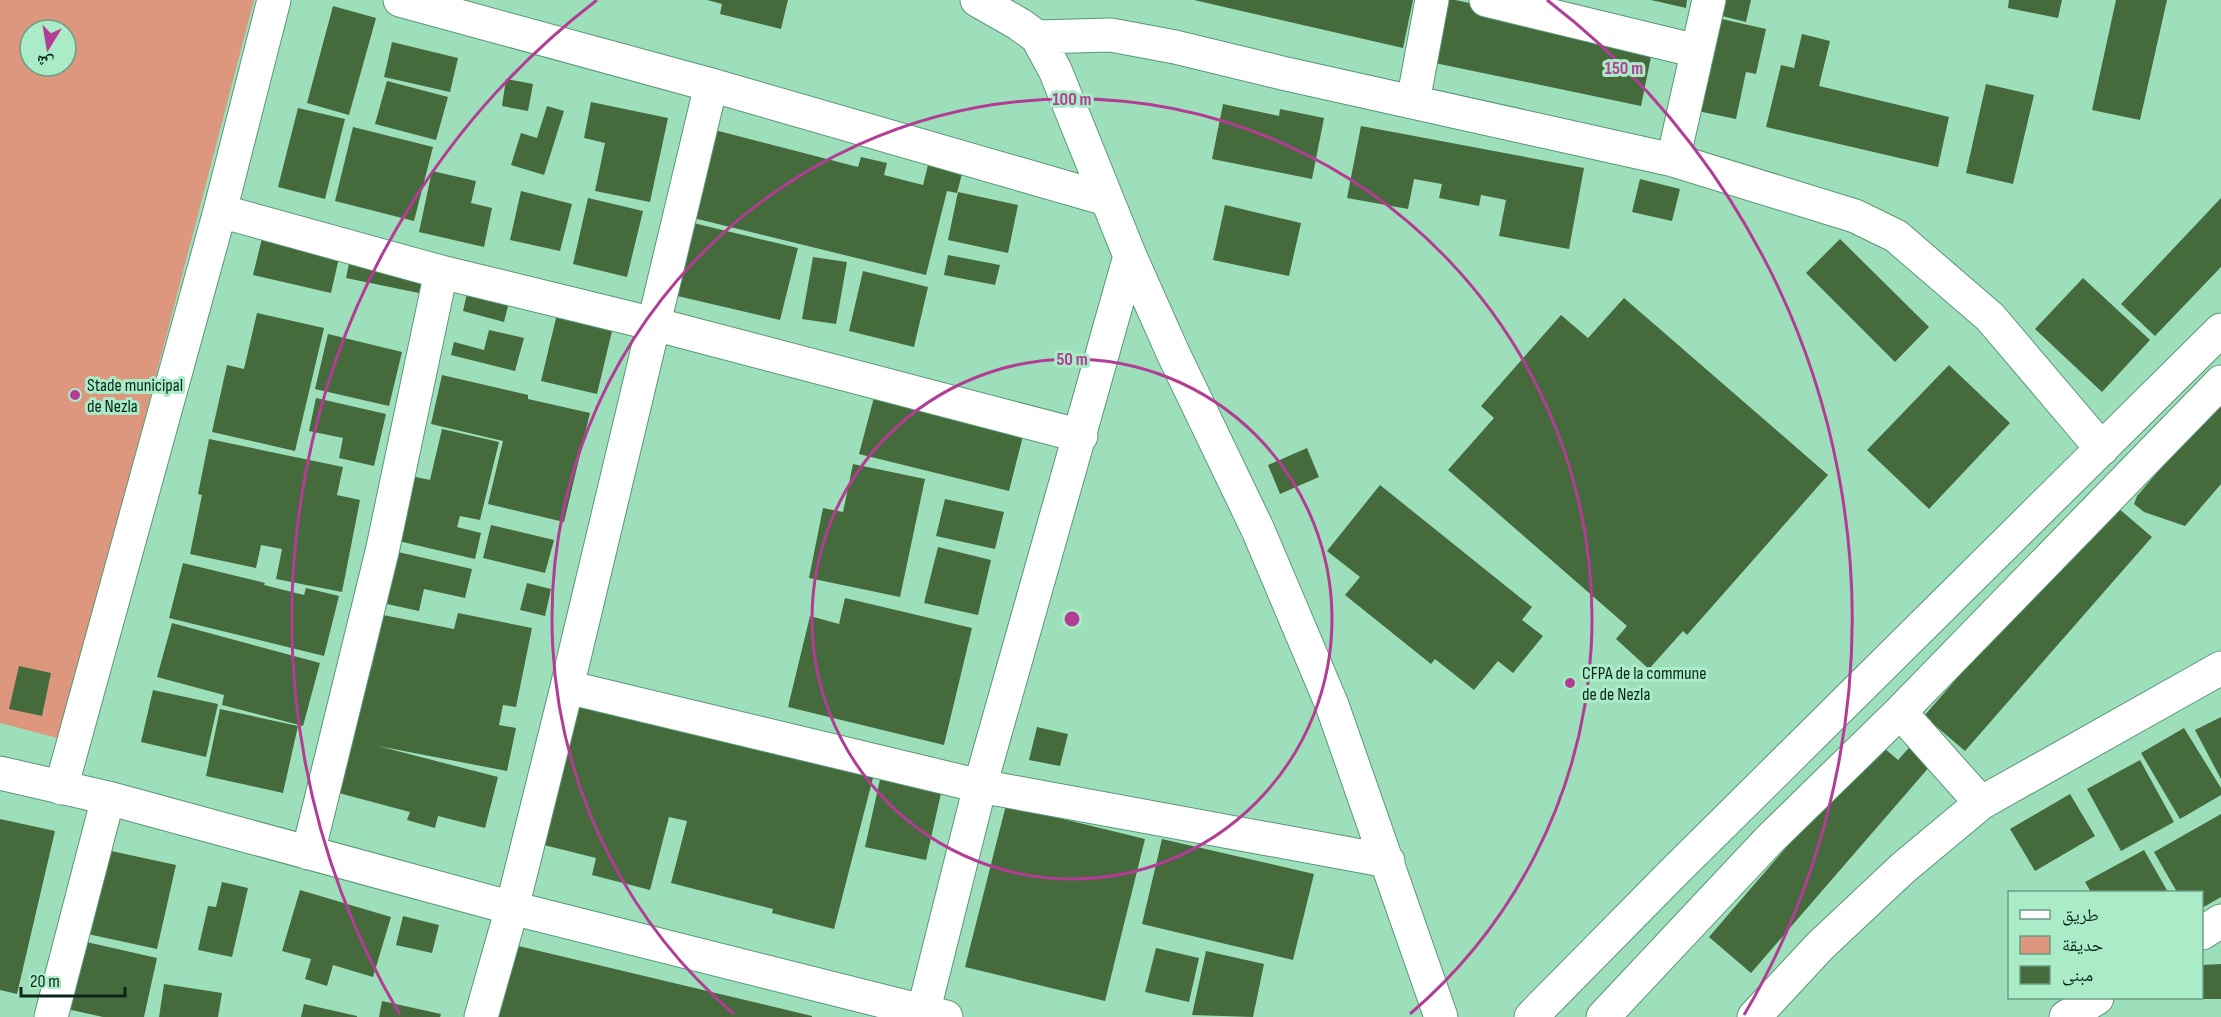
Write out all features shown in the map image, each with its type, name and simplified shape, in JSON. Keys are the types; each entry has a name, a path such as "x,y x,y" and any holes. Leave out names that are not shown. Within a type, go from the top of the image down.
{"street":[{"path":"61,788 220,211 274,0"},
{"path":"400,0 711,85 1106,199"},
{"path":"977,0 1037,37 1055,70 1130,256 1173,353 1258,530 1332,705 1441,1017"},
{"path":"1413,102 1432,0"},
{"path":"1486,0 1697,51"},
{"path":"1673,160 1709,0"},
{"path":"1037,37 1111,35 1175,46 1673,160 1855,216 1896,236 1990,317 2102,450"},
{"path":"481,1017 512,908 567,687 711,85"},
{"path":"220,211 441,272 654,324 1081,436"},
{"path":"0,773 108,798 512,908 930,1015 980,786 1081,436 1130,256"},
{"path":"308,853 382,552 441,272"},
{"path":"1531,1017 1680,866 2221,330"},
{"path":"1603,1017 1769,840 1900,712 2221,382"},
{"path":"1754,1017 1828,938 1903,868 1981,803 2221,668"},
{"path":"567,687 980,786 1388,861"},
{"path":"1900,712 1981,803"},
{"path":"51,1017 108,798"},
{"path":"2203,932 2221,921"},
{"path":"2066,1017 2095,999"}],"green space":[{"name":"Stade municipal de Nezla","path":"0,0 254,0 61,739 0,723"}],"building":[{"path":"707,0 788,0 781,29 720,14 722,4"},
{"path":"1194,0 1413,0 1403,48"},
{"path":"1444,0 1455,0 1654,42 1641,106 1430,62"},
{"path":"1651,0 1687,0 1686,8"},
{"path":"1722,0 1751,0 1746,22 1718,15"},
{"path":"2009,0 2062,0 2058,18 2008,8"},
{"path":"2116,0 2167,0 2140,120 2092,110"},
{"path":"333,6 376,18 349,115 307,103"},
{"path":"1713,17 1766,29 1756,74 1746,72 1736,119 1693,110"},
{"path":"1802,34 1830,41 1819,86 1949,117 1938,167 1766,127 1781,65 1794,68"},
{"path":"392,42 458,58 450,92 384,77"},
{"path":"506,79 533,84 528,111 502,106"},
{"path":"387,81 448,97 436,140 375,124"},
{"path":"1986,84 2034,95 2013,184 1966,173"},
{"path":"591,102 668,118 650,202 595,191 605,143 584,138"},
{"path":"1223,104 1279,116 1280,109 1324,118 1312,179 1212,159"},
{"path":"547,106 564,111 544,175 511,165 521,133 537,138"},
{"path":"298,108 345,119 325,199 278,187"},
{"path":"1361,126 1584,168 1569,249 1499,236 1506,200 1481,195 1479,206 1439,198 1442,184 1414,179 1408,209 1347,198"},
{"path":"353,127 433,147 414,221 335,201"},
{"path":"703,127 858,167 861,157 887,163 884,175 923,185 929,161 963,170 957,193 947,191 926,275 681,215"},
{"path":"432,171 476,181 471,203 492,208 484,247 419,232"},
{"path":"1640,179 1680,189 1672,221 1632,212"},
{"path":"521,191 572,204 560,251 510,240"},
{"path":"958,192 1018,205 1008,253 948,240"},
{"path":"588,198 643,211 627,277 573,264"},
{"path":"2221,198 2221,267 2155,336 2121,304"},
{"path":"1225,205 1301,223 1289,276 1213,260"},
{"path":"685,221 798,248 780,320 669,294"},
{"path":"266,222 343,240 331,293 253,275"},
{"path":"1840,239 1929,327 1895,362 1806,273"},
{"path":"352,249 425,264 419,293 346,278"},
{"path":"948,255 1000,265 995,285 944,275"},
{"path":"813,257 847,262 836,324 802,319"},
{"path":"863,271 928,287 914,347 849,331"},
{"path":"2083,278 2150,340 2102,392 2035,329"},
{"path":"470,280 512,290 504,322 463,311"},
{"path":"1624,298 1828,475 1687,635 1683,631 1649,669 1616,639 1627,626 1448,470 1494,418 1481,406 1561,315 1588,338"},
{"path":"257,313 324,328 295,451 212,432 227,365 244,369"},
{"path":"557,314 613,327 597,394 541,381"},
{"path":"489,330 524,338 515,371 451,355 454,342 484,350"},
{"path":"328,334 402,352 389,406 315,389"},
{"path":"1949,365 2010,423 1929,509 1867,450"},
{"path":"442,375 528,395 528,399 590,413 564,522 488,504 503,441 431,424"},
{"path":"877,386 1026,424 1009,491 859,454"},
{"path":"316,398 386,414 374,466 339,458 343,438 309,431"},
{"path":"2221,398 2221,484 2185,526 2144,512 2134,504 2137,496"},
{"path":"442,429 499,442 480,520 460,516 457,527 481,533 475,559 390,539 406,475 430,480"},
{"path":"209,439 343,467 337,495 360,500 342,592 276,579 282,549 261,545 256,568 190,554 202,495 198,494"},
{"path":"1307,448 1319,477 1280,494 1268,465"},
{"path":"853,464 925,479 900,597 809,578 823,508 843,512"},
{"path":"1380,485 1532,607 1522,620 1543,636 1513,673 1498,661 1474,690 1435,659 1431,664 1345,595 1360,577 1327,551"},
{"path":"945,499 1004,512 995,549 936,536"},
{"path":"2111,502 2152,537 1965,751 1924,716"},
{"path":"491,525 554,540 545,573 483,558"},
{"path":"938,547 991,560 978,615 924,603"},
{"path":"398,552 472,569 465,598 424,589 419,611 387,604"},
{"path":"183,563 304,595 306,588 339,596 324,656 169,618"},
{"path":"527,583 551,589 545,616 520,610"},
{"path":"845,598 972,628 944,745 788,707 810,616 839,624"},
{"path":"458,613 532,628 516,707 503,705 499,725 516,728 507,771 378,746 498,777 485,828 438,816 435,828 407,820 410,812 335,792 361,665 372,667 383,615 454,629"},
{"path":"172,623 320,663 303,726 222,705 224,695 157,677"},
{"path":"19,666 51,673 42,716 9,709"},
{"path":"153,690 218,704 206,757 141,742"},
{"path":"579,694 875,770 834,929 772,913 773,909 671,883 687,821 669,817 650,890 592,875 596,858 540,844"},
{"path":"220,709 298,726 283,793 206,776"},
{"path":"2221,717 2221,779 2195,730"},
{"path":"1037,727 1068,734 1060,766 1029,760"},
{"path":"2184,728 2221,788 2221,795 2180,819 2141,753"},
{"path":"1916,740 1937,758 1751,973 1709,937 1877,742 1898,760"},
{"path":"2140,760 2174,822 2121,851 2087,789"},
{"path":"883,766 944,780 926,860 865,847"},
{"path":"2070,794 2095,836 2035,871 2010,829"},
{"path":"1006,805 1145,839 1105,1001 965,967"},
{"path":"2221,814 2221,897 2203,907 2203,891 2176,891 2154,852"},
{"path":"0,819 55,831 17,994 0,990"},
{"path":"1162,839 1314,874 1293,960 1142,924"},
{"path":"102,849 176,865 157,949 83,933"},
{"path":"2144,850 2167,891 2090,891 2085,882"},
{"path":"222,882 248,888 232,957 198,950 208,906 216,907"},
{"path":"300,890 391,917 373,977 333,965 327,986 305,979 311,959 282,951"},
{"path":"403,916 439,925 432,953 396,945"},
{"path":"82,941 157,958 144,1017 103,1017 67,1009"},
{"path":"510,944 812,1016 812,1017 497,1017"},
{"path":"1156,948 1199,958 1189,1002 1145,992"},
{"path":"1206,951 1264,964 1253,1017 1192,1015"},
{"path":"2221,964 2221,999 2203,999 2203,965"},
{"path":"164,984 222,993 218,1017 159,1017"},
{"path":"382,1001 441,1014 440,1017 379,1017"},
{"path":"304,1004 357,1016 357,1017 301,1017"}],"place":[{"name":"Stade municipal de Nezla","path":"75,395"},
{"name":"CFPA de la commune de de Nezla","path":"1570,683"}]}
